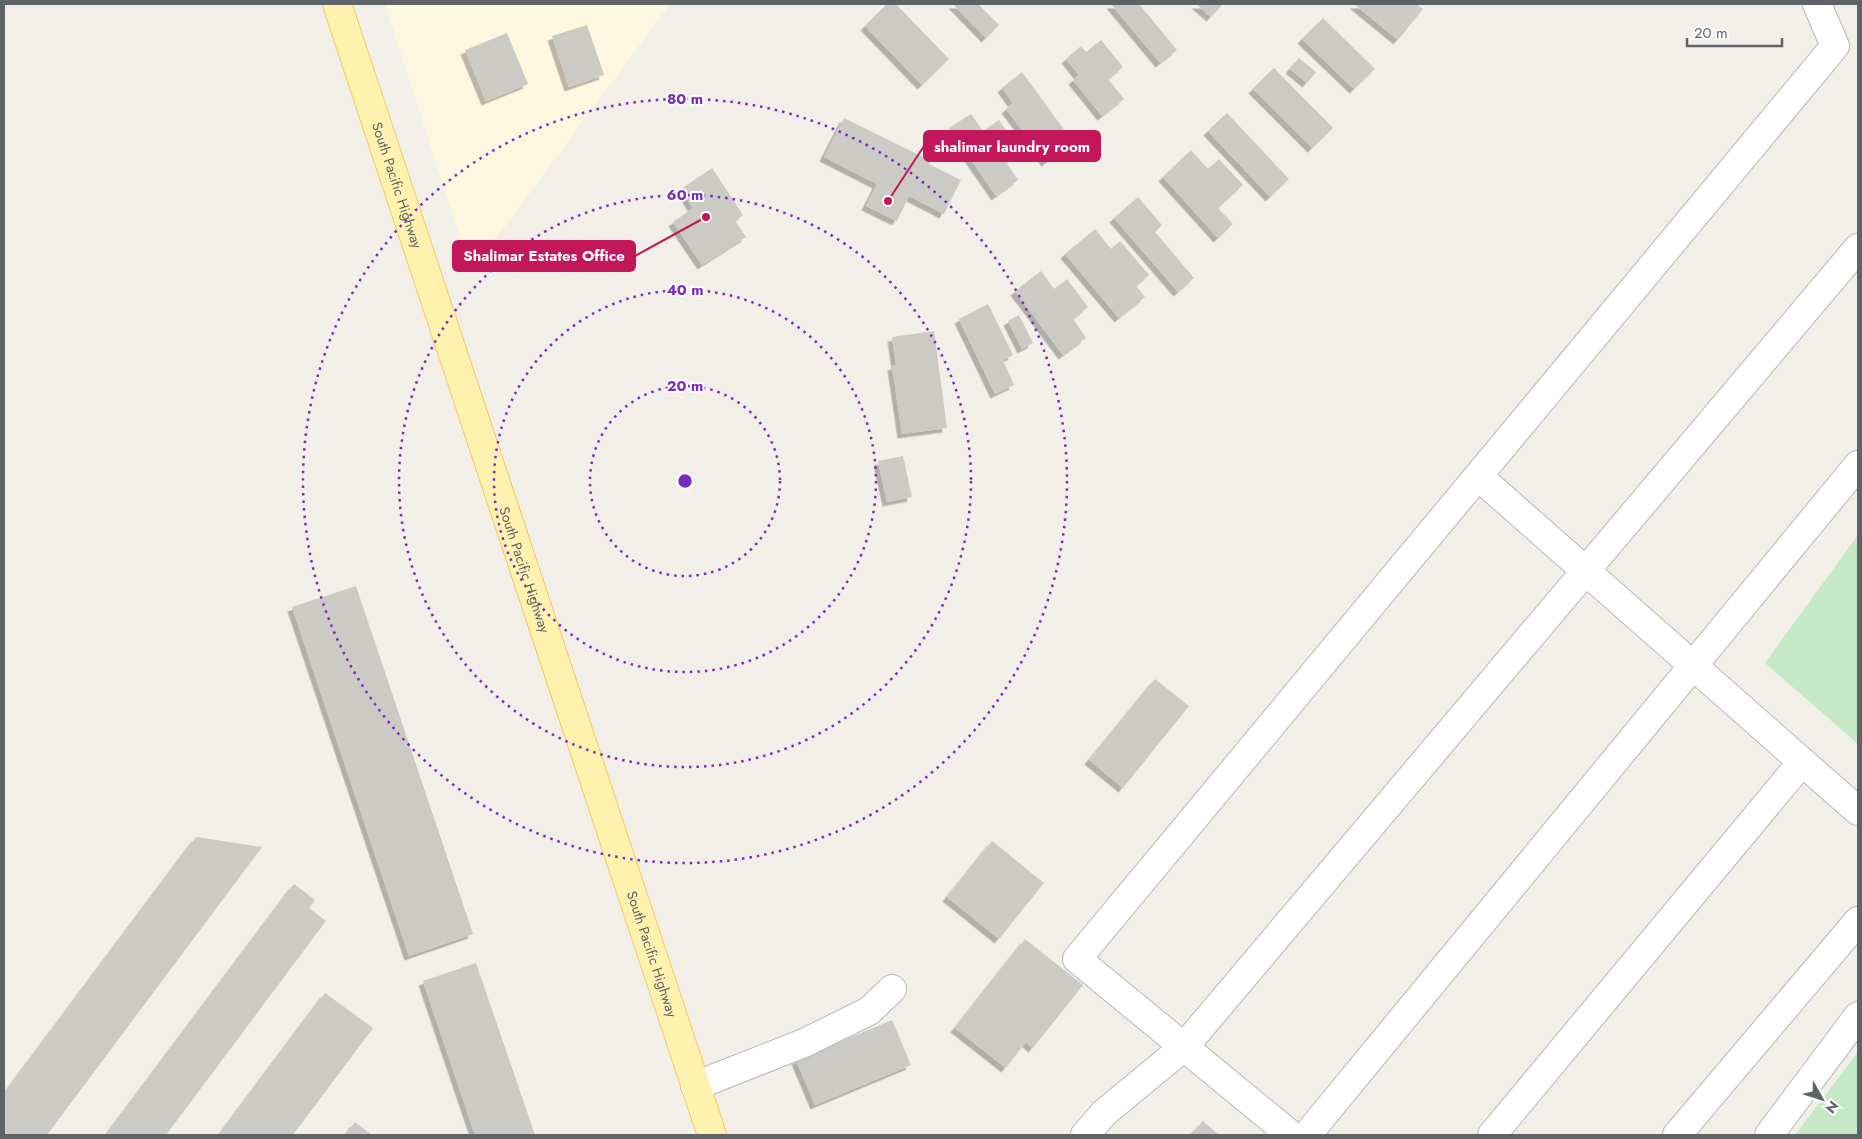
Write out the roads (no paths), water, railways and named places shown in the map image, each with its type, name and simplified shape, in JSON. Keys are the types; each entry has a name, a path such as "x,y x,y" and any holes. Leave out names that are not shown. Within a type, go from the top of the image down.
{"main road":[{"name":"South Pacific Highway","path":"337,4 712,1135"}],"lane":[{"path":"1291,1135 1077,959 1836,46 1817,4"},
{"path":"1085,1135 1104,1113 1184,1047 1858,248"},
{"path":"1307,1135 1858,465"},
{"path":"1478,476 1858,811"},
{"path":"1492,1135 1802,762"},
{"path":"1677,1135 1858,921"},
{"path":"695,1086 804,1043 869,1011 892,989"},
{"path":"1769,1135 1858,1016"}],"place":[{"name":"shalimar laundry room","path":"888,201"},
{"name":"Shalimar Estates Office","path":"706,217"}]}
